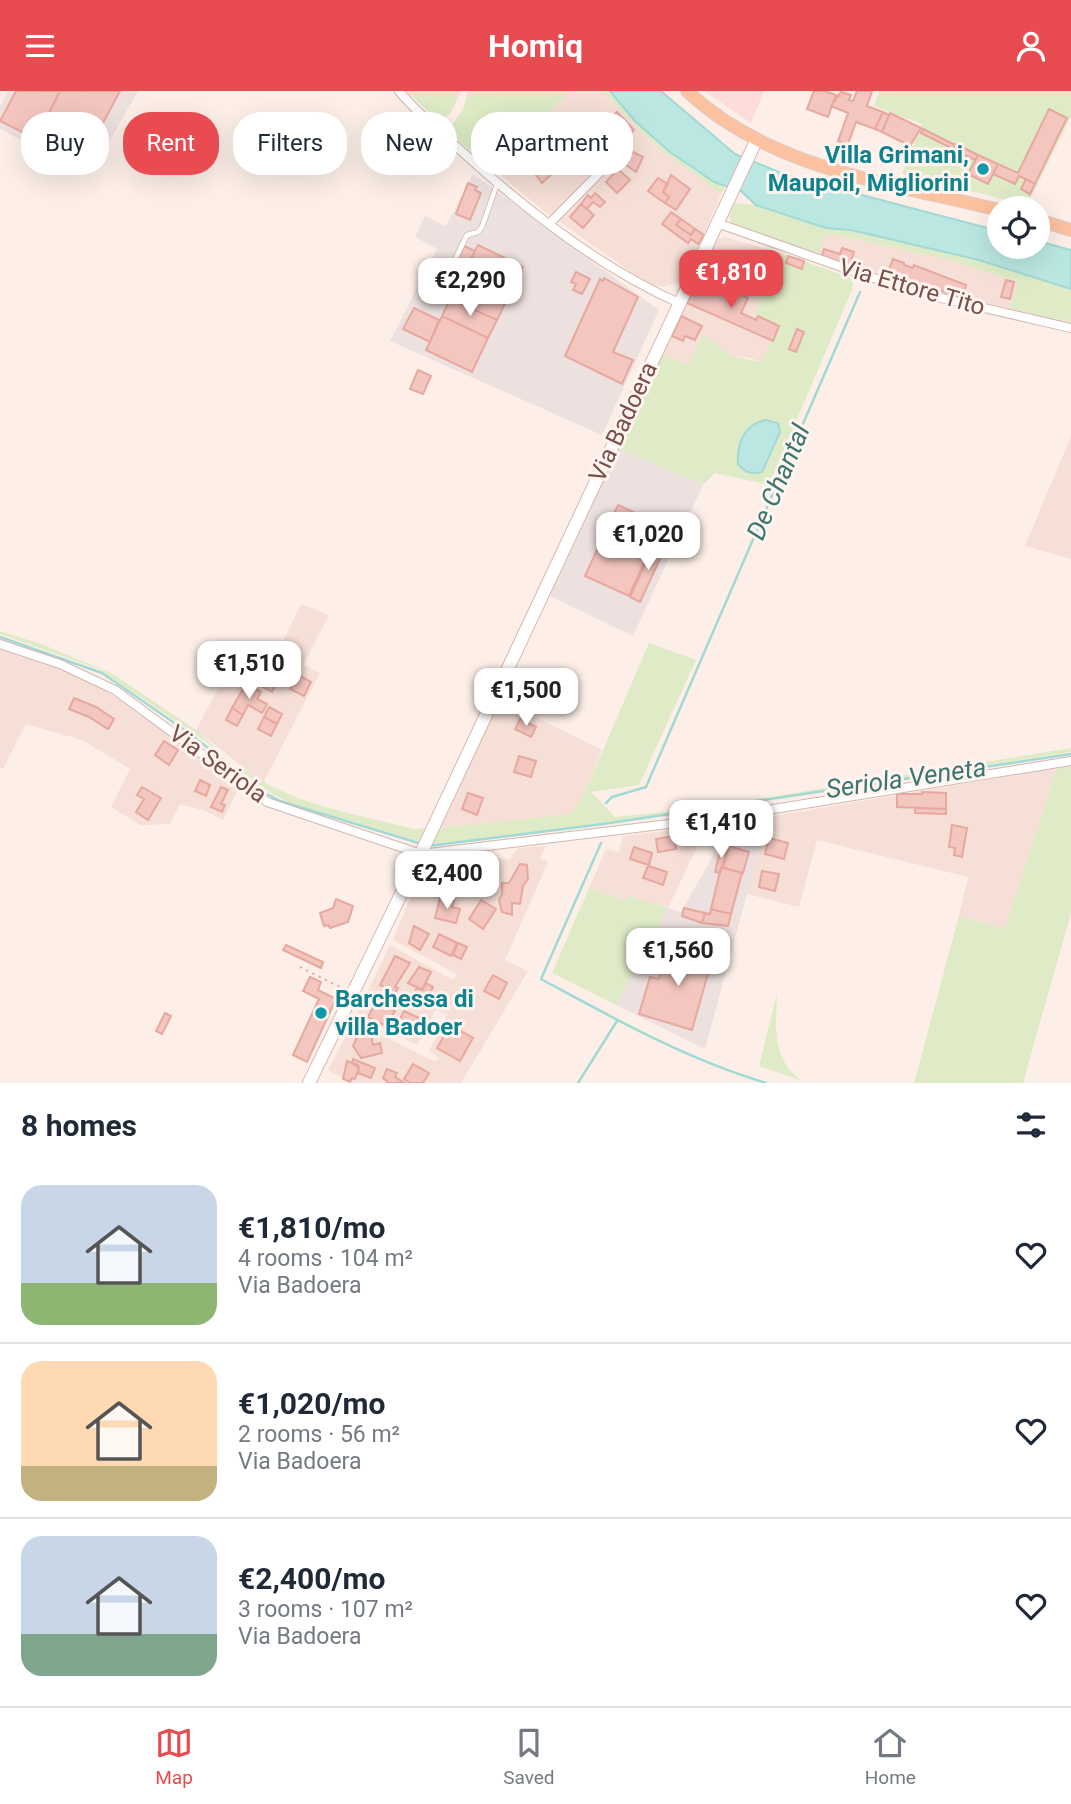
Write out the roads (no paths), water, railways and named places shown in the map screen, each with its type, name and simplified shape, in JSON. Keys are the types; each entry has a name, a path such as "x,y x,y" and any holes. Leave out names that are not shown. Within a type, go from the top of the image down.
{"main road":[{"path":"687,91 719,118 756,141 825,167 987,207"},
{"name":"Via Badoera","path":"309,1083 423,849 756,141"},
{"path":"1050,224 1071,230"}],"street":[{"path":"399,91 497,184 549,223 644,287 679,303"},
{"path":"549,223 597,175"},
{"name":"Via Ettore Tito","path":"717,223 870,277 975,306 1071,328"},
{"name":"Via Seriola","path":"0,644 60,664 115,690 267,802 423,849 718,818 1071,761"}],"lane":[{"path":"435,300 467,235 478,232 482,227 497,184"}],"water":[{"path":"610,91 661,91 735,154 786,175 987,228 987,259 1050,259 1050,244 1071,250 1071,289 979,260 851,230 826,228 756,205 741,191 714,182 670,152 635,121 633,112 628,112"},
{"path":"765,420 778,423 780,432 762,472 748,472 738,464 740,442 751,426"}],"waterway":[{"name":"De Chantal","path":"606,803 612,797 646,787 860,292"},
{"name":"Seriola Veneta","path":"0,637 102,673 189,733 265,793 280,801 422,844"},
{"name":"Seriola Veneta","path":"428,846 603,824 1071,754"},
{"path":"601,843 541,979 679,1050 766,1083"},
{"path":"578,1083 617,1021"}],"place":[{"name":"Villa Grimani, Maupoil, Migliorini","path":"983,169"},
{"name":"Barchessa di villa Badoer","path":"321,1013"}]}
